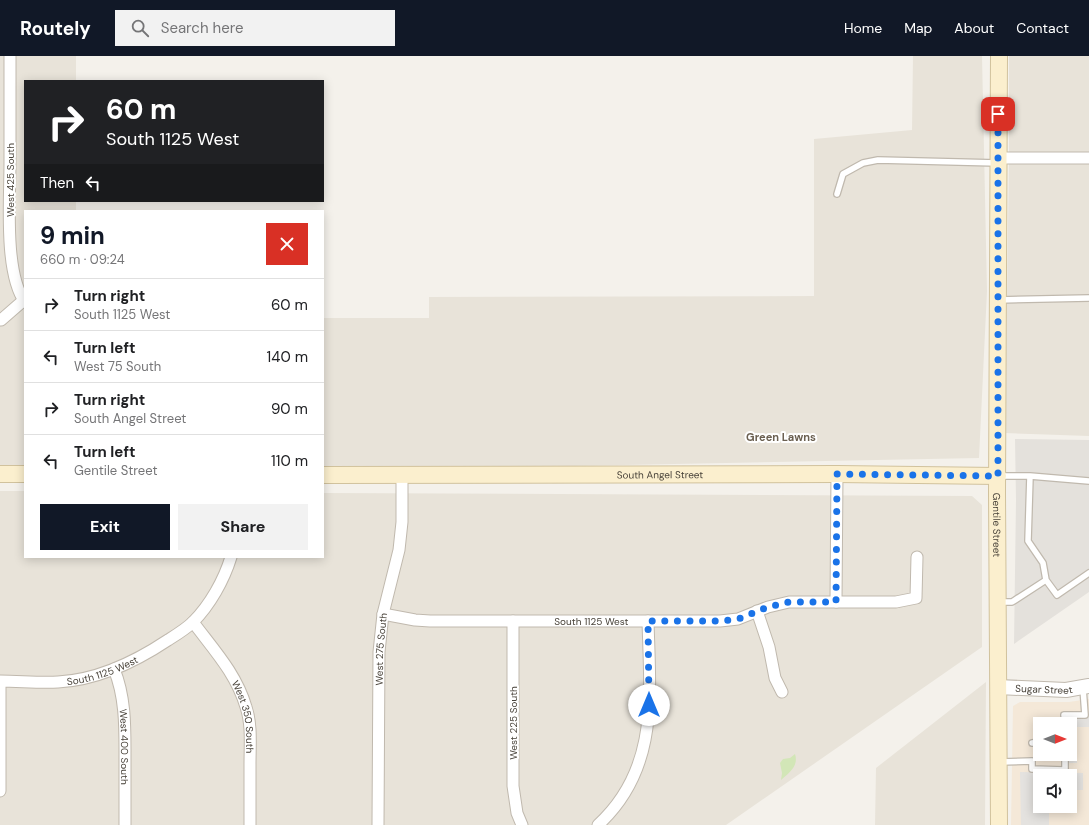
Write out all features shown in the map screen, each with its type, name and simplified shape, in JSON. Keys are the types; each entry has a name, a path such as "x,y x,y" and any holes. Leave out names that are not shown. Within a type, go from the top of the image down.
{"main road":[{"name":"Gentile Street","path":"998,56 998,687 1000,825"},
{"path":"0,474 24,474"},
{"name":"South Angel Street","path":"324,475 837,474 998,476"}],"street":[{"name":"West 425 South","path":"10,56 11,255 14,278 24,301"},
{"path":"998,160 1089,158"},
{"path":"1,320 24,301"},
{"path":"836,602 837,474"},
{"name":"West 275 South","path":"378,825 379,652 383,614 399,550 402,522 402,476"},
{"name":"South 1125 West","path":"383,614 415,620 430,621 720,621 738,619 768,607 789,602 896,602 916,598 917,557"},
{"name":"South 1125 West","path":"0,681 58,682 88,678 114,670 146,654 193,622 217,591 231,558"},
{"path":"757,611 769,647 775,678 782,692"},
{"name":"West 225 South","path":"513,621 513,786 517,813 522,825"},
{"path":"598,825 611,813 627,790 639,765 645,744 649,720 648,621"},
{"name":"West 350 South","path":"193,622 226,664 246,707 250,732 250,825"},
{"name":"West 400 South","path":"114,670 118,679 122,697 125,724 125,825"},
{"path":"0,681 0,791"},
{"name":"Sugar Street","path":"998,687 1066,690 1086,687"}],"lane":[{"path":"837,194 843,174 863,163 878,160 998,160"},
{"path":"998,300 1089,298"},
{"path":"998,476 1030,476 1089,481"},
{"path":"1030,476 1028,541 1043,563 1046,580 1057,596 1089,573"},
{"path":"998,602 1012,602 1046,580"},
{"path":"1064,717 1064,715 1085,715 1086,687"},
{"path":"1000,762 1032,761 1032,769 1065,770 1065,761"}],"shaded area":[{"path":"0,56 76,56 76,80 24,80 24,202 76,202 76,210 24,210 24,473 0,473"},
{"path":"913,56 982,56 987,291 979,458 324,471 324,318 429,318 429,297 814,296 814,139 912,130"},
{"path":"1009,56 1089,56 1089,436 1005,433"},
{"path":"1015,439 1089,440 1089,592 1014,644 1016,500"},
{"path":"0,491 24,491 24,558 324,558 324,493 972,496 982,505 982,647 726,825 0,825"},
{"path":"986,682 985,825 875,825 876,768"},
{"path":"1089,699 1089,825 1011,825 1013,706 1020,702 1069,702"},
{"path":"1077,717 1089,717 1089,727 1077,727"},
{"path":"1061,761 1077,761 1077,763 1061,763"},
{"path":"1020,772 1033,772 1033,813 1049,813 1049,825 1021,825"},
{"path":"1077,773 1083,773 1083,790 1077,790"}],"green space":[{"path":"795,754 796,762 794,766 781,780 782,773 780,763 783,759 790,758"}],"district":[{"name":"Green Lawns","path":"781,437"}],"route":[{"path":"649,705 648,621 720,621 738,619 768,607 789,602 836,602 837,474 998,476 998,114"}]}
